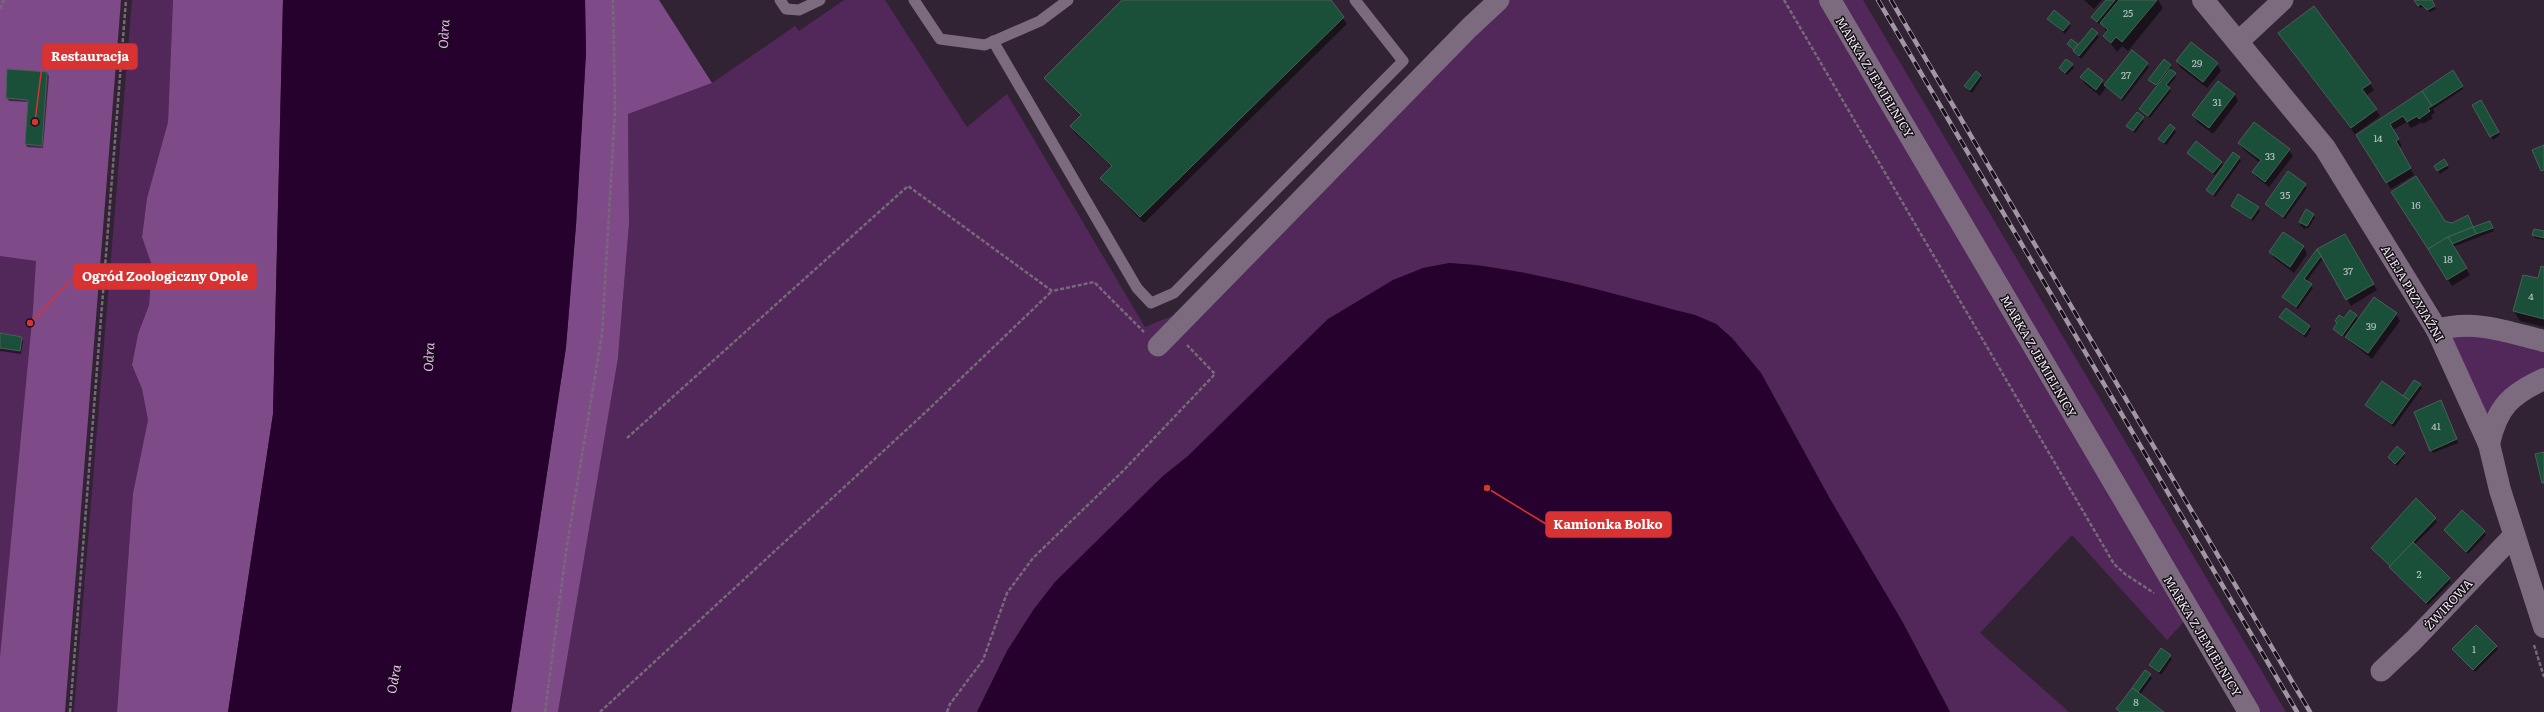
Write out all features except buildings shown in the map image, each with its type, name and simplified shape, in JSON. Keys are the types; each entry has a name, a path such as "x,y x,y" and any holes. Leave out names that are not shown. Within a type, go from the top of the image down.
{"street":[{"path":"1158,346 1469,28 1499,0"},
{"name":"MARKA Z JEMIELNICY","path":"1830,0 2249,712"},
{"name":"ALEJA PRZYJAŹNI","path":"2203,0 2325,148 2437,330 2489,444 2514,535 2538,633"},
{"path":"2238,42 2283,0"},
{"path":"2437,330 2460,324 2474,325 2544,341"},
{"path":"2489,444 2494,422 2502,407 2522,390 2544,379"},
{"name":"ŻWIROWA","path":"2381,671 2414,640 2514,535"}],"lane":[{"path":"780,0 786,9 799,10 820,0"},
{"path":"914,0 940,39 985,45 1040,21 1068,0"},
{"path":"993,41 1137,288 1151,303 1174,293 1403,62 1355,0"}],"path":[{"path":"0,9 4,0"},
{"path":"70,712 126,0"},
{"path":"544,712 566,552 602,334 615,110 613,0"},
{"path":"1784,0 2114,564 2125,574 2160,596"},
{"path":"627,438 908,186 1052,292"},
{"path":"600,712 929,409 1052,292 1094,282 1158,346"},
{"path":"947,712 950,704 983,660 1007,593 1033,558 1122,472 1215,374 1173,330"},
{"path":"2538,633 2544,677"}],"shaded area":[{"path":"0,0 98,0 0,694"},
{"path":"0,0 121,0 65,712 0,712 0,657 33,310 36,261 0,256"},
{"path":"132,0 173,0 168,122 147,198 142,237 152,266 149,305 138,334 132,365 142,389 148,420 133,493 117,712 74,712"},
{"path":"173,0 283,0 273,414 228,712 117,712 133,493 148,420 142,389 132,365 138,334 149,305 152,266 142,237 147,198 168,122"},
{"path":"585,0 659,0 712,83 628,114 629,224 618,358 558,712 511,712 566,347 576,225 586,53"},
{"path":"844,0 885,0 967,127 1007,94 1145,327 1172,316 1485,0 1863,0 2286,712 2249,712 2190,615 2167,640 2072,535 1980,633 2069,712 1950,712 1902,621 1830,499 1761,373 1732,338 1716,324 1695,315 1535,276 1478,265 1449,263 1328,319 1188,456 1163,476 1055,582 1034,609 1007,651 977,712 558,712 618,358 629,224 628,113 712,83 795,26 799,31"},
{"path":"2446,328 2544,341 2544,379 2493,428"}],"water":[{"name":"Odra","path":"283,0 585,0 586,53 576,225 566,347 511,712 228,712 273,414"},
{"path":"1449,263 1511,270 1542,276 1695,315 1716,324 1732,338 1761,373 1830,499 1902,621 1950,712 977,712 1007,651 1034,609 1055,582 1163,476 1188,456 1328,319 1393,280 1423,268"}],"railway":[{"path":"1878,0 2297,712"},
{"path":"1891,0 2310,712"}],"place":[{"name":"Restauracja","path":"35,122"},
{"name":"Ogród Zoologiczny Opole","path":"30,323"},
{"name":"Kamionka Bolko","path":"1487,488"}]}
